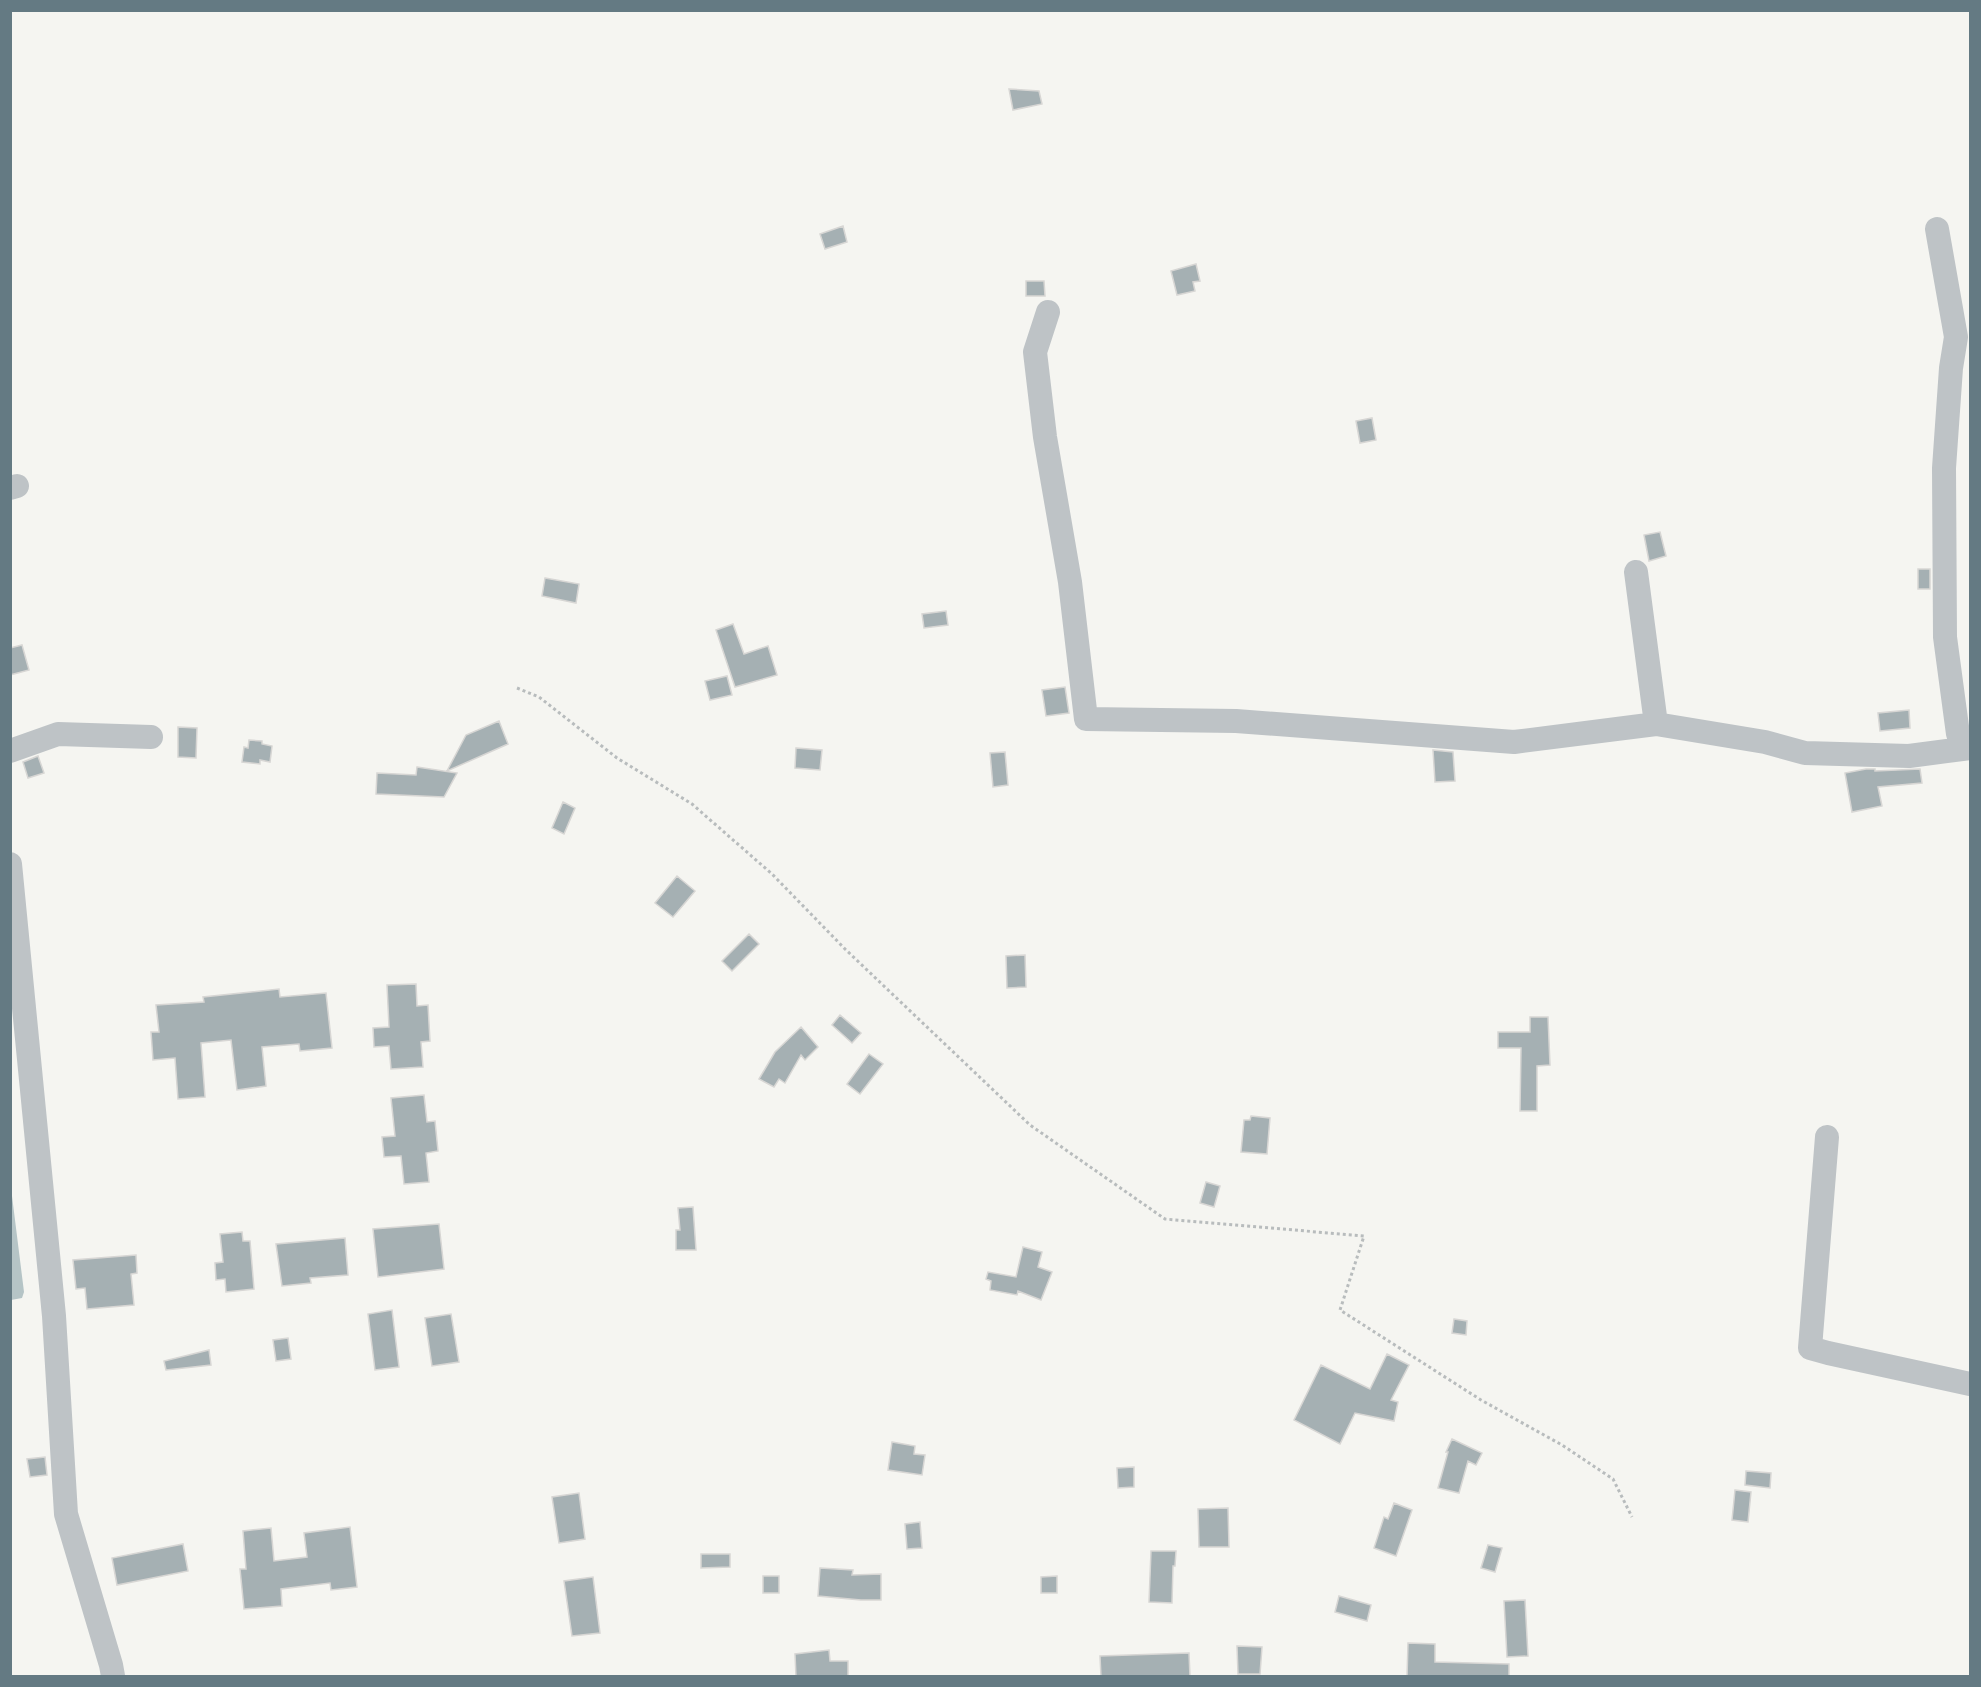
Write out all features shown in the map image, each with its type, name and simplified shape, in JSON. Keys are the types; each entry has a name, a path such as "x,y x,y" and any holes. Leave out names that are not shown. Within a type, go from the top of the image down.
{"street":[{"path":"1937,229 1956,337 1951,368 1944,468 1945,637 1958,734 1970,748"},
{"path":"1048,312 1035,352 1046,437 1070,582 1086,719 1236,721 1514,742 1656,724 1765,742 1805,753 1909,756 1970,748"},
{"path":"1636,572 1656,724"},
{"path":"11,747 58,734 151,737"},
{"path":"10,864 54,1316 66,1514 113,1677"},
{"path":"1827,1137 1810,1348 1971,1384"}],"path":[{"path":"517,688 539,697 617,758 692,804 772,874 844,949 1030,1125 1165,1219 1364,1236 1340,1310 1481,1401 1562,1445 1613,1479 1632,1517"}],"shaded area":[{"path":"10,1180 24,1292 22,1298 11,1300"}],"building":[{"path":"1009,89 1039,91 1042,104 1013,110"},
{"path":"843,226 847,242 825,249 820,234"},
{"path":"1196,264 1200,281 1193,282 1195,291 1177,295 1171,271"},
{"path":"1026,281 1044,281 1045,296 1026,296"},
{"path":"1372,418 1376,440 1360,443 1356,421"},
{"path":"1660,532 1666,556 1649,561 1644,535"},
{"path":"1918,569 1930,569 1930,589 1918,589"},
{"path":"545,578 579,584 576,603 542,596"},
{"path":"946,611 948,625 924,628 922,614"},
{"path":"733,624 744,654 768,646 777,675 735,687 716,630"},
{"path":"22,645 29,670 10,675 10,648"},
{"path":"727,676 732,695 710,700 705,681"},
{"path":"1065,687 1069,713 1046,716 1042,690"},
{"path":"1909,710 1910,728 1880,731 1878,713"},
{"path":"499,721 508,744 447,771 466,735"},
{"path":"178,727 197,728 196,758 178,757"},
{"path":"249,740 262,741 262,744 272,746 270,762 260,760 260,764 242,762 244,747 248,748"},
{"path":"796,748 822,750 820,770 795,768"},
{"path":"1433,750 1453,752 1455,781 1435,782"},
{"path":"1005,752 1008,785 993,787 990,753"},
{"path":"38,756 44,773 28,778 23,762"},
{"path":"417,767 457,773 444,797 376,794 377,773 416,775"},
{"path":"1875,769 1875,771 1920,769 1922,783 1878,787 1882,806 1852,812 1845,773"},
{"path":"563,802 575,808 564,834 552,828"},
{"path":"677,876 695,891 673,917 655,903"},
{"path":"749,934 759,944 732,971 722,961"},
{"path":"1025,955 1026,987 1007,988 1006,956"},
{"path":"416,984 417,1006 428,1005 430,1041 421,1042 423,1067 391,1069 389,1046 374,1047 373,1028 389,1027 387,985"},
{"path":"279,989 280,997 326,993 332,1048 300,1051 299,1044 262,1047 266,1086 237,1090 231,1040 201,1043 205,1097 178,1099 175,1058 153,1060 151,1032 159,1032 156,1005 204,1002 203,997"},
{"path":"840,1015 861,1033 852,1043 832,1025"},
{"path":"1530,1017 1548,1017 1550,1065 1537,1066 1537,1111 1520,1111 1521,1048 1498,1048 1498,1032 1530,1032"},
{"path":"801,1027 818,1047 805,1060 801,1055 785,1083 779,1079 774,1087 759,1079 775,1052"},
{"path":"869,1054 883,1064 860,1094 847,1084"},
{"path":"424,1095 427,1122 435,1121 438,1151 426,1153 429,1182 404,1184 401,1156 384,1157 382,1137 395,1136 391,1098"},
{"path":"1251,1116 1270,1118 1267,1154 1241,1152 1244,1120 1250,1120"},
{"path":"1206,1182 1220,1186 1214,1207 1200,1203"},
{"path":"693,1207 696,1250 676,1250 676,1230 680,1230 678,1208"},
{"path":"439,1224 444,1269 378,1277 373,1229"},
{"path":"242,1232 243,1241 250,1241 254,1289 226,1292 225,1279 216,1280 215,1263 223,1262 220,1234"},
{"path":"345,1238 348,1275 310,1278 311,1283 282,1286 276,1244"},
{"path":"1023,1247 1042,1252 1038,1267 1052,1272 1041,1300 1018,1291 1017,1295 990,1290 991,1281 986,1279 988,1272 1016,1277"},
{"path":"136,1255 137,1273 131,1274 134,1305 87,1309 85,1288 76,1289 73,1260"},
{"path":"392,1310 399,1367 375,1370 368,1314"},
{"path":"451,1314 459,1362 432,1366 425,1318"},
{"path":"1454,1319 1467,1321 1466,1335 1452,1333"},
{"path":"288,1338 291,1359 276,1361 273,1340"},
{"path":"209,1350 211,1365 166,1370 164,1361"},
{"path":"1387,1354 1409,1365 1391,1400 1398,1402 1394,1421 1355,1413 1340,1444 1294,1420 1321,1365 1370,1389"},
{"path":"1452,1439 1482,1453 1476,1465 1468,1461 1459,1493 1438,1488 1448,1452 1446,1452"},
{"path":"892,1442 915,1446 914,1454 925,1455 922,1475 888,1470"},
{"path":"45,1457 47,1475 30,1477 27,1459"},
{"path":"1134,1467 1134,1487 1118,1488 1117,1468"},
{"path":"1746,1471 1771,1473 1770,1488 1745,1485"},
{"path":"1735,1490 1751,1492 1748,1522 1732,1520"},
{"path":"579,1493 585,1539 559,1543 552,1497"},
{"path":"1394,1503 1412,1510 1396,1556 1374,1548 1384,1517 1388,1519"},
{"path":"1228,1508 1229,1547 1199,1547 1198,1509"},
{"path":"920,1522 922,1548 907,1549 905,1524"},
{"path":"350,1527 357,1587 331,1590 330,1583 281,1589 282,1606 244,1609 240,1569 246,1569 243,1531 271,1528 274,1561 307,1557 304,1533"},
{"path":"183,1544 188,1571 117,1585 112,1558"},
{"path":"1488,1545 1502,1548 1495,1572 1481,1568"},
{"path":"1151,1551 1176,1551 1175,1566 1173,1566 1172,1603 1149,1602"},
{"path":"701,1554 730,1554 730,1567 701,1568"},
{"path":"820,1568 853,1570 852,1575 881,1574 881,1600 818,1596"},
{"path":"763,1576 779,1576 779,1593 763,1593"},
{"path":"1057,1576 1057,1593 1041,1593 1041,1577"},
{"path":"593,1577 600,1633 572,1636 564,1581"},
{"path":"1339,1596 1371,1605 1367,1621 1335,1612"},
{"path":"1525,1600 1528,1656 1507,1657 1504,1601"},
{"path":"1408,1643 1435,1644 1435,1662 1509,1664 1509,1677 1407,1677"},
{"path":"1237,1646 1262,1647 1260,1674 1238,1674"},
{"path":"829,1650 830,1661 848,1661 848,1677 796,1677 795,1654"},
{"path":"1189,1653 1190,1677 1101,1677 1100,1656"}]}
